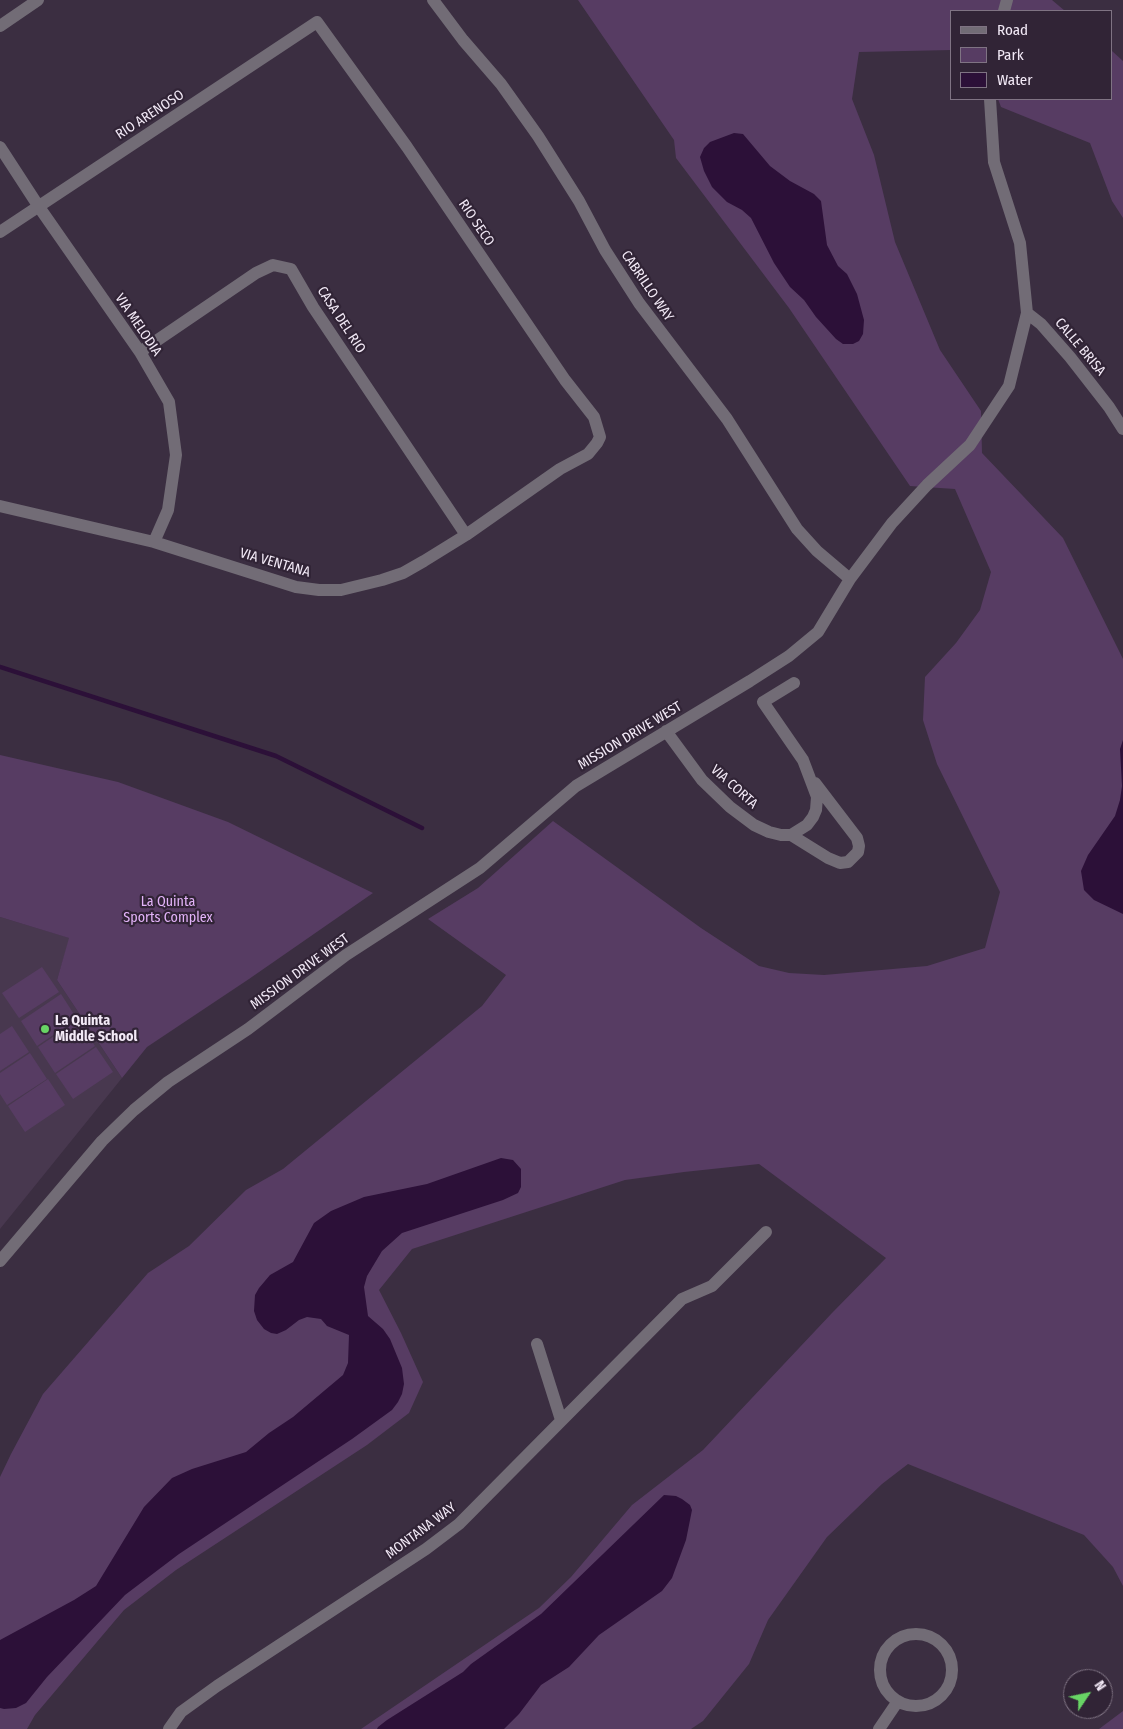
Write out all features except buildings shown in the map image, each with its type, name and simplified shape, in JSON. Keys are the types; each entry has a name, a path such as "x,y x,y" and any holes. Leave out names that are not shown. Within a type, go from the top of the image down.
{"street":[{"path":"0,26 38,0"},
{"name":"CABRILLO WAY","path":"433,0 500,84 538,136 579,201 605,250 638,303 727,419 796,529 817,551 850,579"},
{"name":"RIO ARENOSO","path":"0,232 317,22"},
{"name":"RIO SECO","path":"317,22 407,147 565,380 594,417 600,437 597,443"},
{"name":"MISSION DRIVE WEST","path":"0,1260 102,1140 161,1088 248,1030 346,955 480,868 576,786 750,681 789,656 818,632 850,579 892,523 927,485 970,445 1009,386 1027,313 1020,243 994,162 990,100"},
{"name":"VIA MELODIA","path":"0,147 140,352 169,402 176,455 168,510 154,542"},
{"name":"CASA DEL RIO","path":"140,352 256,272 273,265 291,269 313,307 466,535"},
{"name":"CALLE BRISA","path":"1027,313 1041,324 1070,357 1109,407 1123,429"},
{"name":"VIA VENTANA","path":"0,506 154,542 296,587 341,590 366,585 403,572 466,535 560,469 588,454 597,443"},
{"path":"794,683 763,702 803,760 816,797 816,810 807,825 791,835 828,858 840,863 848,862 858,852 857,838 810,777"},
{"name":"VIA CORTA","path":"666,731 702,780 730,807 754,825 769,832 791,835"},
{"name":"MONTANA WAY","path":"169,1729 181,1712 210,1691 426,1549 459,1524 682,1299 712,1286 766,1232"},
{"path":"537,1344 562,1420"},
{"path":"911,1634 926,1636 936,1640 944,1647 951,1661 952,1677 946,1692 938,1699 924,1706 913,1706 898,1701 887,1692 881,1678 881,1663 886,1650 897,1640 911,1634"},
{"path":"879,1729 898,1701"}],"shaded area":[{"name":"La Quinta Middle School","path":"0,917 70,938 57,980 122,1078 0,1229"}],"green space":[{"path":"578,0 1052,0 1064,10 950,10 950,50 859,52 852,99 874,155 895,242 940,350 981,411 982,453 1063,538 1123,659 1123,1586 1113,1567 1084,1535 908,1464 882,1484 827,1537 768,1620 749,1664 703,1721 691,1729 361,1729 539,1608 571,1577 632,1505 703,1450 886,1258 759,1164 684,1172 625,1180 412,1249 379,1290 423,1382 409,1413 367,1445 176,1570 124,1610 35,1715 27,1729 0,1729 0,1477 11,1454 43,1394 148,1273 189,1246 246,1190 283,1169 482,1006 506,975 428,919 478,888 553,821 701,928 759,966 789,973 824,975 927,966 985,948 1000,892 937,764 923,720 925,677 956,643 980,610 991,572 955,489 910,486 789,308 676,158 674,140"},
{"path":"1113,52 1123,61 1123,218 1112,201 1090,143 1001,107 998,100 1113,100"},
{"name":"La Quinta Sports Complex","path":"0,755 118,782 228,822 373,893 147,1047 122,1078 57,980 69,938 0,917"},
{"path":"42,967 59,992 19,1018 2,993"},
{"path":"61,994 77,1019 37,1046 21,1021"},
{"path":"78,1020 95,1046 55,1073 38,1047"},
{"path":"12,1026 29,1052 0,1071 0,1034"},
{"path":"96,1047 113,1072 73,1099 56,1074"},
{"path":"30,1053 47,1079 7,1105 0,1094 0,1073"},
{"path":"48,1079 65,1105 25,1132 8,1106"},
{"path":"1123,1711 1123,1729 1099,1729 1113,1719"}],"water":[{"path":"734,133 743,134 770,166 790,181 814,194 821,201 827,245 838,266 847,274 857,294 864,320 863,334 859,341 853,344 843,344 836,339 816,317 804,300 790,287 774,263 751,218 742,210 727,202 712,187 700,157 704,148 710,142"},
{"path":"1123,740 1123,914 1094,900 1084,890 1081,871 1088,855 1115,816 1122,786 1120,749"},
{"path":"501,1158 513,1160 521,1169 521,1187 518,1193 503,1200 402,1233 382,1251 367,1276 364,1287 368,1316 383,1329 390,1339 402,1368 404,1384 402,1394 392,1410 352,1439 179,1554 125,1595 47,1677 26,1703 16,1708 0,1708 0,1640 96,1586 144,1507 172,1478 192,1469 246,1452 269,1433 293,1417 343,1375 348,1363 349,1335 327,1326 321,1319 307,1317 277,1334 271,1333 264,1329 257,1320 254,1311 255,1295 259,1288 270,1275 293,1262 314,1223 331,1211 364,1197 427,1184"},
{"path":"664,1495 676,1496 682,1499 690,1505 692,1510 686,1540 672,1578 662,1591 599,1635 569,1667 541,1685 519,1714 504,1729 377,1729 387,1720 463,1672 471,1664 541,1614"}],"waterway":[{"path":"0,667 276,756 422,828"}],"place":[{"name":"La Quinta Middle School","path":"45,1029"}]}
